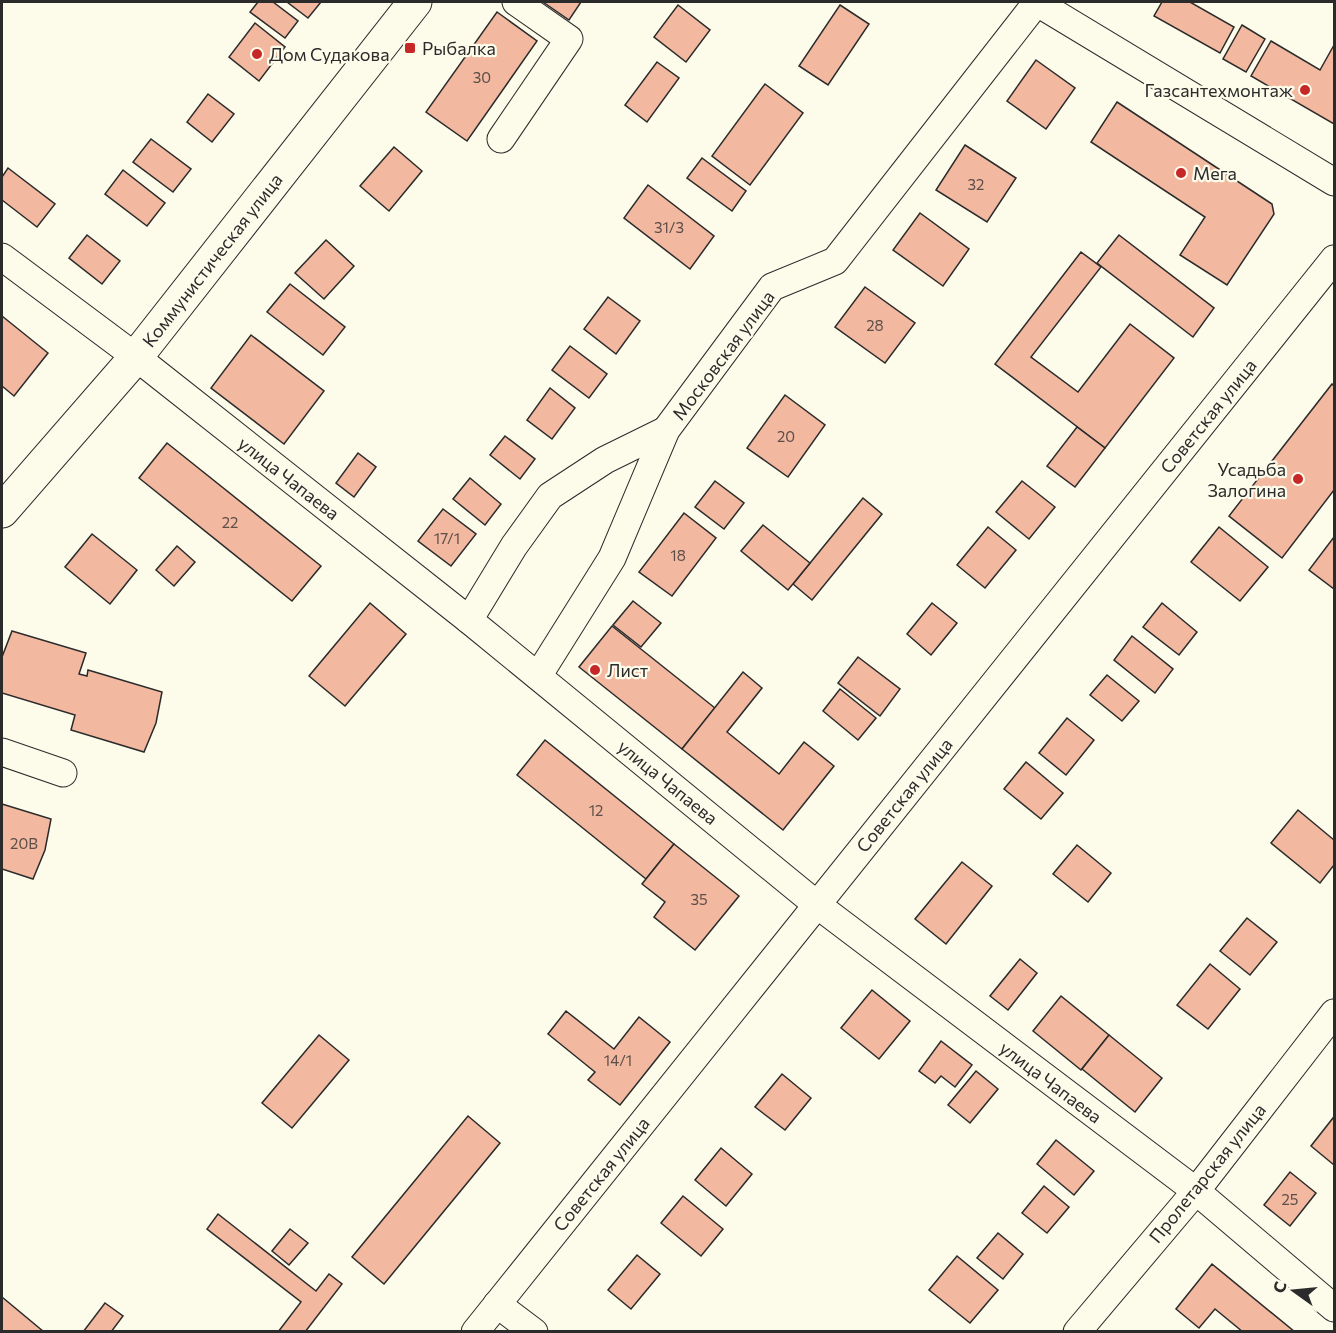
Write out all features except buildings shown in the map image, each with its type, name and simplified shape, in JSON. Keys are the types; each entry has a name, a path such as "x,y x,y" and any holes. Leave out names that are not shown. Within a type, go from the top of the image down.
{"main road":[{"name":"Коммунистическая улица","path":"2,511 136,357 415,2"}],"street":[{"path":"501,139 568,39 516,2"},
{"path":"1037,2 1335,182"},
{"name":"Московская улица","path":"538,676 612,558 666,430 772,287 835,261 1037,2"},
{"name":"улица Чапаева","path":"2,257 136,357 469,620 816,904 1196,1191 1335,1308"},
{"name":"Советская улица","path":"475,1332 1335,259"},
{"path":"469,620 514,546 550,496 605,460 666,430"},
{"path":"2,752 63,773"},
{"name":"Пролетарская улица","path":"1077,1332 1196,1191 1335,1013"},
{"path":"497,1304 534,1332"}],"place":[{"name":"Рыбалка","path":"410,48"},
{"name":"Дом Судакова","path":"257,54"},
{"name":"Газсантехмонтаж","path":"1305,90"},
{"name":"Мега","path":"1181,173"},
{"name":"Усадьба Залогина","path":"1298,479"},
{"name":"Лист","path":"595,670"}]}
